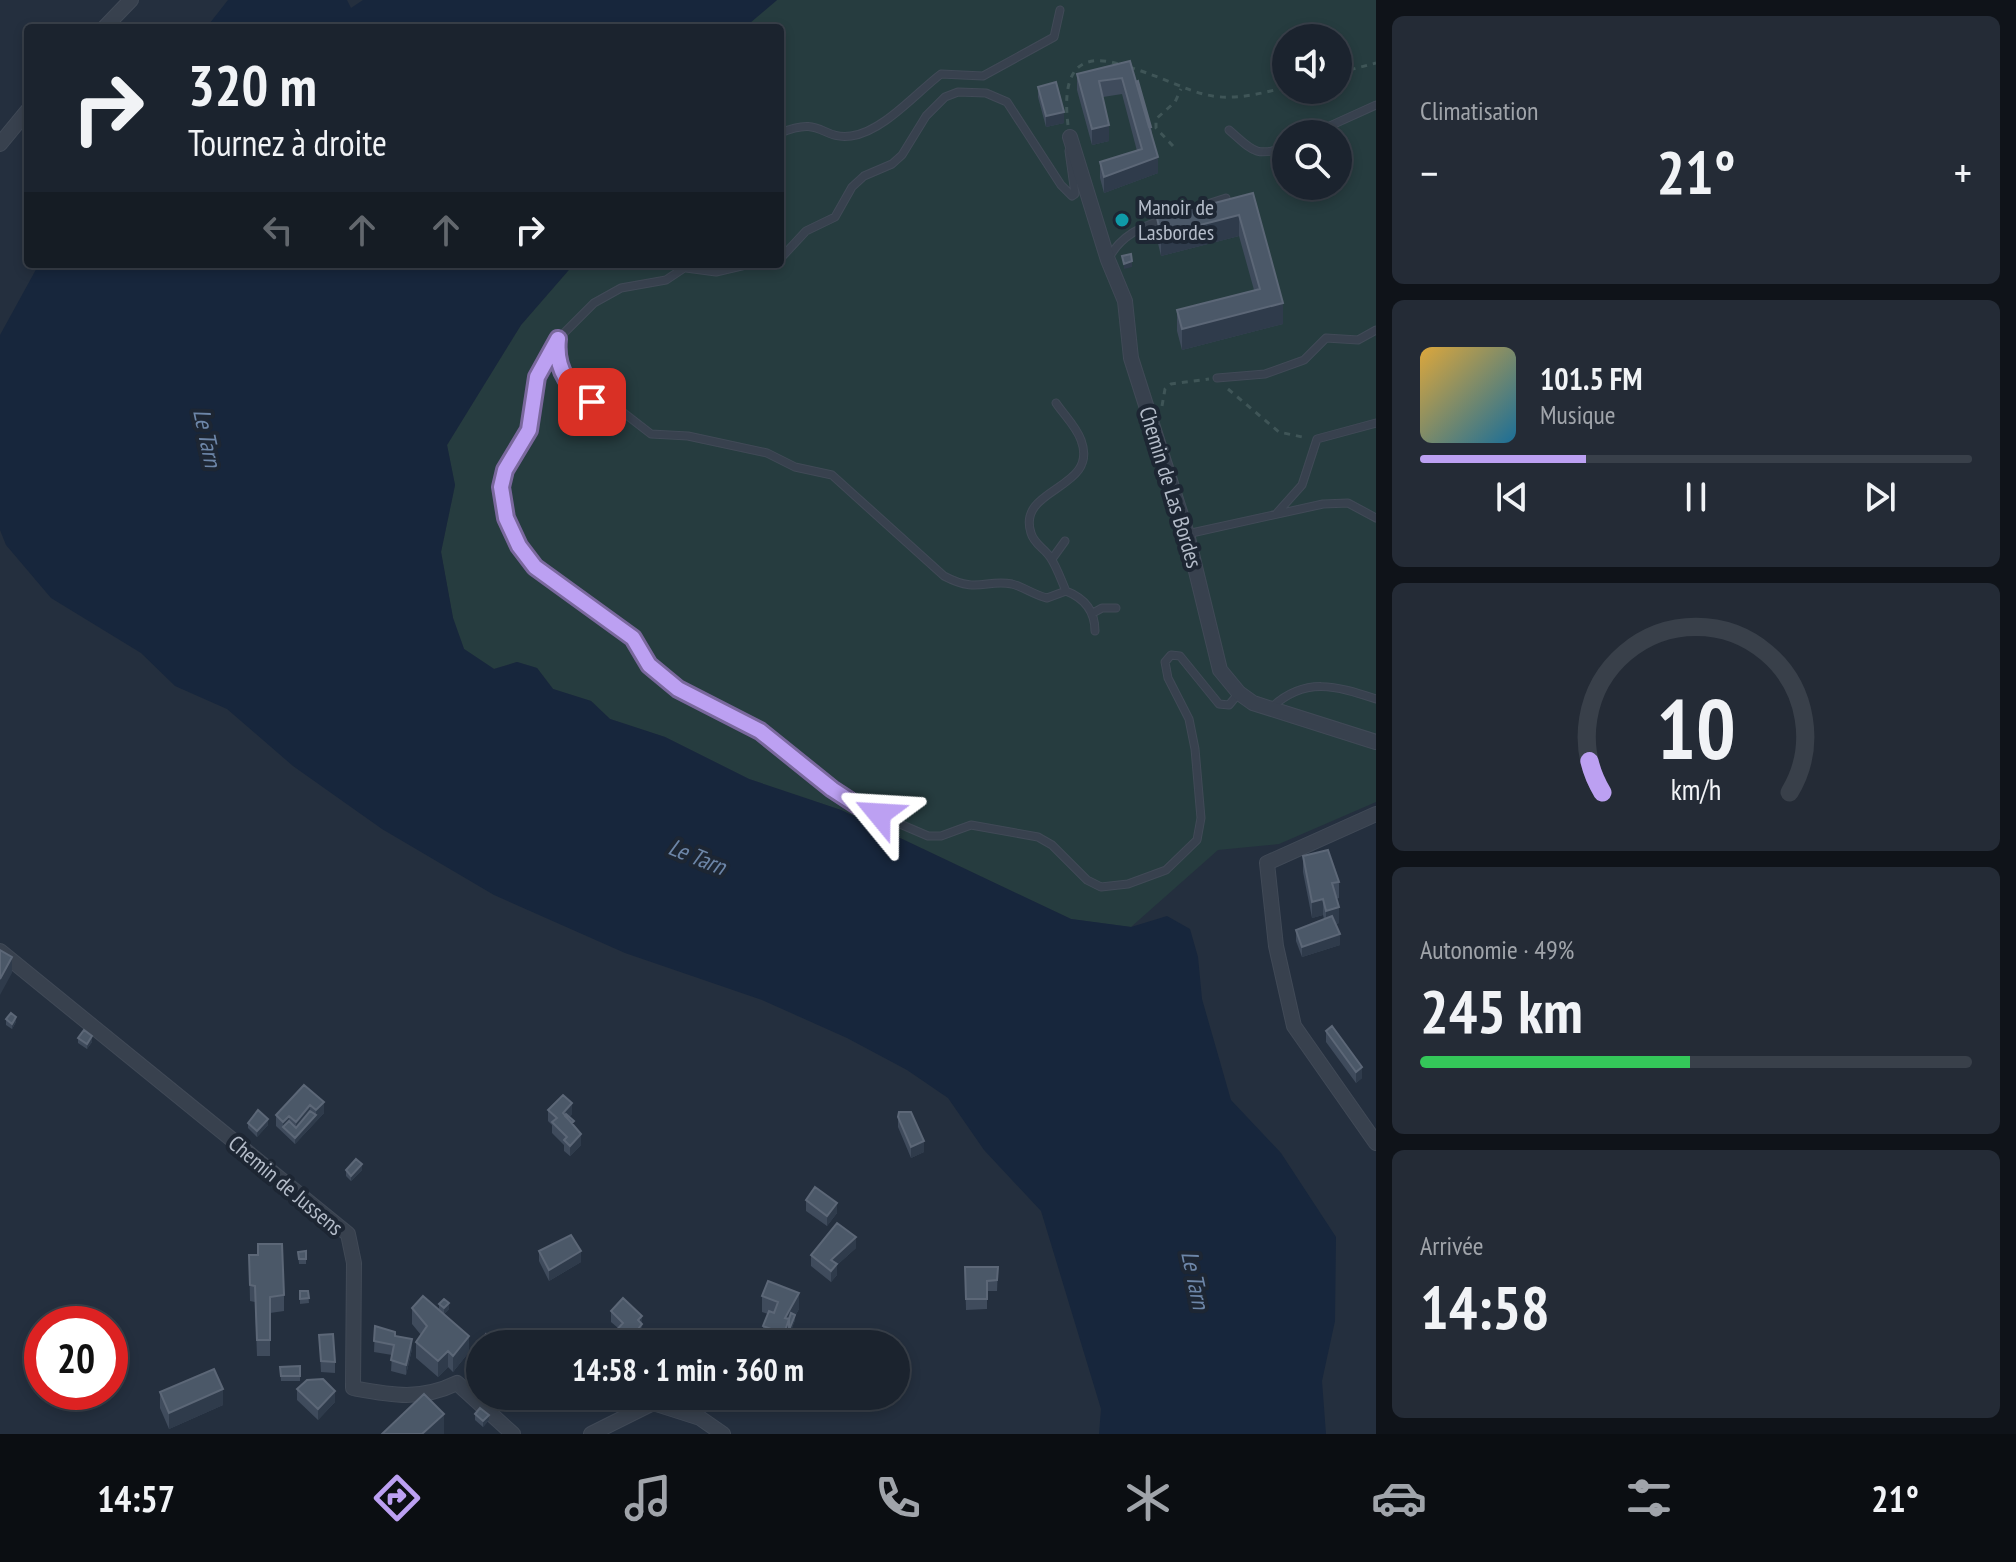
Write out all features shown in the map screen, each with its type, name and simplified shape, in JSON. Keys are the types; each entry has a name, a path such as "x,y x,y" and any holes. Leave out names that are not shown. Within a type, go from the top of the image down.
{"street":[{"path":"108,24 131,0"},
{"path":"0,144 24,115"},
{"name":"Chemin de Las Bordes","path":"1070,137 1108,260 1125,301 1131,358 1187,534 1220,670 1239,693"},
{"path":"1239,693 1253,703 1376,742"},
{"path":"1376,814 1267,863 1276,946 1294,1026 1376,1143"},
{"name":"Chemin de Jussens","path":"0,951 348,1234 354,1263 353,1388 404,1398 437,1393 457,1383 513,1434"},
{"path":"591,1434 653,1403 700,1418 723,1434"}],"lane":[{"path":"784,131 803,124 838,136 854,136 909,105 921,89 941,74 983,76 1023,52 1043,45 1054,37 1060,10"},
{"path":"784,255 806,231 835,217 852,187 864,176 892,164 902,155 926,116 945,97 958,92 986,93 1007,102 1061,185 1072,196 1075,194 1069,164 1070,137"},
{"path":"1343,120 1376,105"},
{"path":"1229,130 1252,152 1272,152"},
{"path":"1108,260 1115,246 1138,228 1226,198"},
{"path":"685,268 666,280 621,288 594,303 558,339 537,377 529,430 505,470 501,487 506,518 519,546 535,567 633,638 649,665 678,689 760,731 791,758 858,806 928,836 941,836 971,825 1038,837 1052,845 1087,880 1101,887 1128,884 1166,870 1197,840 1201,818 1189,719 1168,678 1165,662 1171,655 1180,656 1219,704 1229,705 1239,693"},
{"path":"697,268 716,272 733,268"},
{"path":"1217,378 1265,374 1304,360 1326,338 1358,340 1376,330"},
{"path":"558,339 559,368 570,385 592,402 620,410 651,434 703,438 726,447 767,453 795,467 822,471 844,485 944,576 958,583 981,588 1010,583 1047,598 1066,591"},
{"path":"1056,403 1076,429 1084,454 1078,472 1068,483 1037,502 1030,518 1030,532 1052,559 1066,591 1086,603 1093,613 1095,631"},
{"path":"1276,515 1302,485 1317,439 1376,423"},
{"path":"1187,534 1323,504 1348,503 1376,518"},
{"path":"1052,559 1065,541"},
{"path":"1093,613 1102,608 1116,608"},
{"path":"1271,708 1295,690 1321,684 1376,699"}],"path":[{"path":"1070,137 1064,96 1076,68 1085,62 1107,60 1181,89 1233,100 1272,90"},
{"path":"1352,69 1376,63"},
{"path":"1173,146 1156,128 1156,119 1175,102 1181,89"},
{"path":"1165,416 1161,399 1171,384 1217,378 1279,432 1317,439"}],"green space":[{"path":"777,0 1376,0 1376,802 1279,844 1218,850 1131,927 1071,919 841,810 749,779 665,737 610,719 591,701 553,689 537,668 517,662 494,669 464,649 453,618 441,552 455,485 447,445 521,325 571,268 784,268 784,24 749,24"}],"water":[{"path":"228,0 347,0 351,8 363,0 777,0 749,24 209,24"},
{"name":"Le Tarn","path":"37,268 571,268 521,325 447,445 455,485 441,552 453,618 464,649 494,669 517,662 537,668 553,689 591,701 610,719 665,737 749,779 841,810 1071,919 1131,927 1167,916 1190,929 1198,957 1202,999 1231,1100 1281,1153 1336,1237 1335,1321 1322,1381 1326,1434 1099,1434 1101,1409 1041,1211 984,1150 948,1098 907,1070 847,1038 762,1000 625,953 494,895 382,829 293,766 227,709 175,686 141,653 51,598 6,545 0,530 0,335"}],"building":[{"path":"1130,61 1158,157 1104,177 1100,162 1142,149 1122,78 1099,81 1109,125 1092,129 1077,74"},
{"path":"1138,81 1151,127 1136,82"},
{"path":"1056,82 1064,112 1046,116 1038,87"},
{"path":"1253,193 1283,303 1182,329 1177,310 1260,289 1239,215 1161,235 1157,218"},
{"path":"1131,254 1132,261 1124,264 1122,256"},
{"path":"1328,850 1339,882 1332,883 1339,907 1326,911 1323,899 1312,902 1303,856"},
{"path":"1332,916 1340,934 1302,947 1296,930"},
{"path":"0,950 12,957 0,979"},
{"path":"11,1013 16,1017 12,1024 6,1019"},
{"path":"1332,1026 1362,1067 1356,1072 1326,1031"},
{"path":"84,1030 92,1036 87,1044 78,1038"},
{"path":"304,1085 324,1102 316,1110 310,1105 296,1122 289,1116 283,1122 276,1115"},
{"path":"563,1095 572,1103 563,1113 581,1134 570,1146 564,1140 567,1137 552,1122 557,1118 548,1110"},
{"path":"258,1110 268,1119 257,1131 248,1123"},
{"path":"310,1111 316,1115 295,1138 283,1127 289,1121 296,1128"},
{"path":"899,1112 911,1112 924,1141 911,1147 898,1117"},
{"path":"356,1159 362,1164 351,1176 346,1170"},
{"path":"815,1187 837,1203 827,1216 806,1200"},
{"path":"837,1223 856,1237 831,1260 837,1264 831,1271 811,1255"},
{"path":"571,1235 581,1251 549,1270 539,1251"},
{"path":"258,1244 282,1244 284,1295 270,1297 270,1340 257,1340 255,1286 250,1285 249,1255 258,1255"},
{"path":"306,1251 306,1259 299,1259 298,1252"},
{"path":"965,1267 998,1267 997,1280 987,1281 987,1299 966,1299"},
{"path":"768,1281 799,1293 785,1318 789,1319 785,1330 763,1326 769,1311 774,1313 778,1302 762,1296"},
{"path":"300,1291 308,1291 309,1298 300,1299"},
{"path":"423,1296 466,1333 466,1340 453,1356 448,1351 438,1361 416,1342 427,1326 412,1308"},
{"path":"623,1298 642,1316 638,1320 642,1324 637,1330 617,1330 623,1323 611,1311"},
{"path":"444,1299 449,1303 444,1308 439,1304"},
{"path":"791,1313 795,1315 789,1330"},
{"path":"375,1326 395,1332 395,1336 412,1339 406,1365 391,1360 394,1345 374,1341"},
{"path":"333,1334 335,1362 321,1361 319,1335"},
{"path":"300,1366 300,1376 281,1376 280,1367"},
{"path":"214,1369 223,1389 169,1413 160,1392"},
{"path":"323,1379 335,1391 318,1409 297,1389 307,1380"},
{"path":"424,1394 444,1414 422,1434 382,1434"},
{"path":"483,1410 489,1415 483,1421 475,1414"}],"place":[{"name":"Manoir de Lasbordes","path":"1122,220"}],"route":[{"path":"592,402 570,385 559,368 556,353 558,339 537,377 536,405 529,430 505,470 501,487 506,518 519,546 535,567 602,619 633,638 649,665 678,689 760,731 832,789 858,806 879,814"}]}
